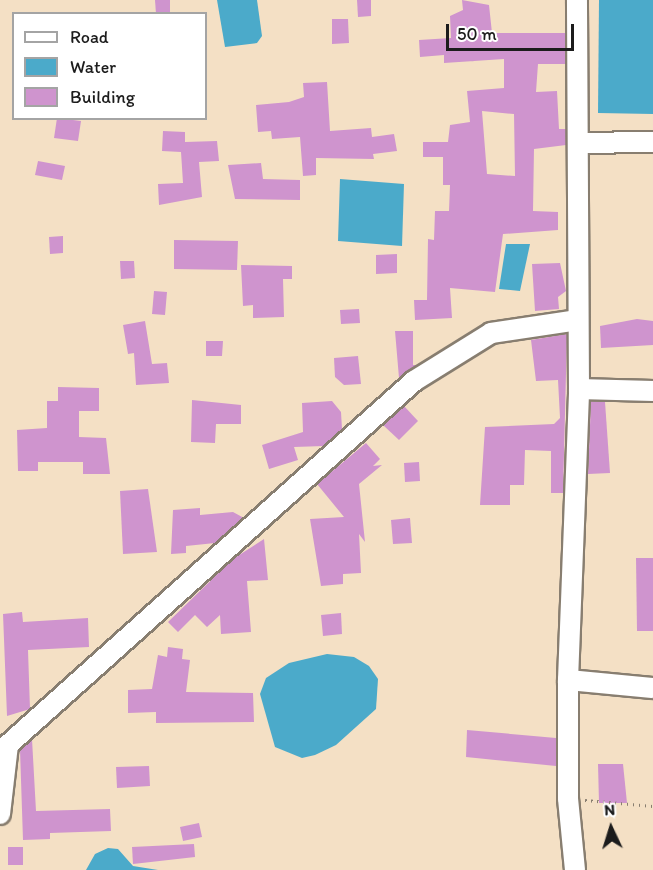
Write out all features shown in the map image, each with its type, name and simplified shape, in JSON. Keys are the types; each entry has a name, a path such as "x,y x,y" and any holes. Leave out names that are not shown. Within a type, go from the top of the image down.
{"street":[{"path":"575,870 568,798 568,680 579,389 577,0"},
{"path":"579,143 653,142"},
{"path":"0,814 4,748 414,381 491,333 579,320"},
{"path":"579,389 653,391"},
{"path":"568,680 653,688"}],"path":[{"path":"568,798 653,806"}],"water":[{"path":"217,0 257,0 262,36 257,43 225,47"},
{"path":"599,0 653,0 653,114 598,113"},
{"path":"340,179 404,184 402,246 338,241"},
{"path":"506,244 530,244 520,291 499,289"},
{"path":"327,654 354,657 369,666 378,679 376,709 336,745 315,755 302,758 275,747 260,694 266,678 289,663"},
{"path":"108,848 118,849 133,866 158,870 86,870 95,854"}],"building":[{"path":"155,0 170,0 170,12 156,12"},
{"path":"357,0 371,0 371,16 358,17"},
{"path":"462,0 489,5 492,33 565,33 565,64 538,64 536,92 557,91 559,129 566,129 566,145 534,149 533,211 558,212 558,230 503,234 495,292 450,288 452,318 415,320 414,300 427,300 428,239 434,240 435,211 449,211 450,185 443,185 443,157 423,157 423,142 448,142 450,125 470,122 467,91 504,88 504,59 444,63 444,55 420,57 419,40 451,38 450,16 463,10","holes":["482,111 514,114 515,176 487,174"]},
{"path":"332,19 348,19 349,43 332,44"},
{"path":"327,82 330,131 371,128 372,137 394,134 397,151 373,154 374,159 316,158 316,175 303,176 300,137 272,139 271,131 258,132 256,105 289,102 304,97 303,83"},
{"path":"57,120 81,121 78,141 54,138"},
{"path":"163,131 185,132 185,142 217,141 219,161 199,162 202,197 159,205 158,184 183,183 181,152 162,151"},
{"path":"38,161 65,166 62,180 35,175"},
{"path":"261,163 263,179 300,180 300,200 235,199 228,165"},
{"path":"63,236 63,253 50,254 49,237"},
{"path":"174,240 238,241 237,270 174,269"},
{"path":"397,254 397,273 376,274 376,255"},
{"path":"120,261 134,261 135,278 121,279"},
{"path":"560,263 566,291 558,297 559,309 535,311 532,264"},
{"path":"241,265 292,266 292,279 283,279 284,317 253,318 253,305 243,306"},
{"path":"154,291 167,292 165,315 152,314"},
{"path":"359,309 360,323 341,324 340,310"},
{"path":"637,319 653,321 653,345 601,348 600,326"},
{"path":"145,321 152,364 167,363 169,383 136,385 134,353 128,354 123,325"},
{"path":"395,331 413,331 413,365 417,365 399,378"},
{"path":"567,334 563,493 551,493 551,451 525,450 524,485 510,485 510,505 480,505 485,427 554,424 560,418 558,380 536,381 531,340"},
{"path":"206,341 223,341 222,356 206,356"},
{"path":"358,356 361,384 344,385 335,377 334,358"},
{"path":"58,387 99,388 99,411 79,411 79,437 106,438 110,474 83,474 83,462 38,462 38,471 18,471 17,430 47,428 47,401 58,401"},
{"path":"192,400 241,405 241,424 216,424 215,443 191,442"},
{"path":"332,401 341,412 342,429 324,446 294,447 298,460 269,469 262,445 303,432 302,403"},
{"path":"591,401 605,402 610,473 588,474"},
{"path":"404,406 418,421 399,440 383,425"},
{"path":"366,443 380,459 373,466 382,465 359,484 365,542 359,534 361,573 343,574 343,584 321,586 310,519 344,517 317,484"},
{"path":"419,462 420,481 405,482 404,463"},
{"path":"148,489 157,552 123,554 120,491"},
{"path":"200,508 200,515 233,512 244,518 215,543 186,546 186,553 171,554 173,510"},
{"path":"410,518 412,543 393,544 391,520"},
{"path":"264,539 268,580 247,581 251,632 221,634 220,615 207,627 195,615 178,632 168,622 233,559"},
{"path":"636,558 653,558 653,631 637,631"},
{"path":"22,612 23,622 88,618 89,647 28,650 30,709 7,716 3,614"},
{"path":"341,613 342,634 323,636 321,615"},
{"path":"168,647 183,649 182,659 190,660 186,692 253,693 254,722 156,723 156,712 128,713 128,690 152,689 158,655 167,657"},
{"path":"467,730 556,738 556,766 466,757"},
{"path":"32,739 36,811 110,809 111,831 50,833 50,839 23,840 20,750"},
{"path":"598,764 623,764 627,803 599,803"},
{"path":"149,766 150,786 117,788 116,767"},
{"path":"199,823 202,837 183,841 180,827"},
{"path":"194,844 195,857 133,864 132,847"},
{"path":"8,847 23,847 23,865 8,865"}]}
